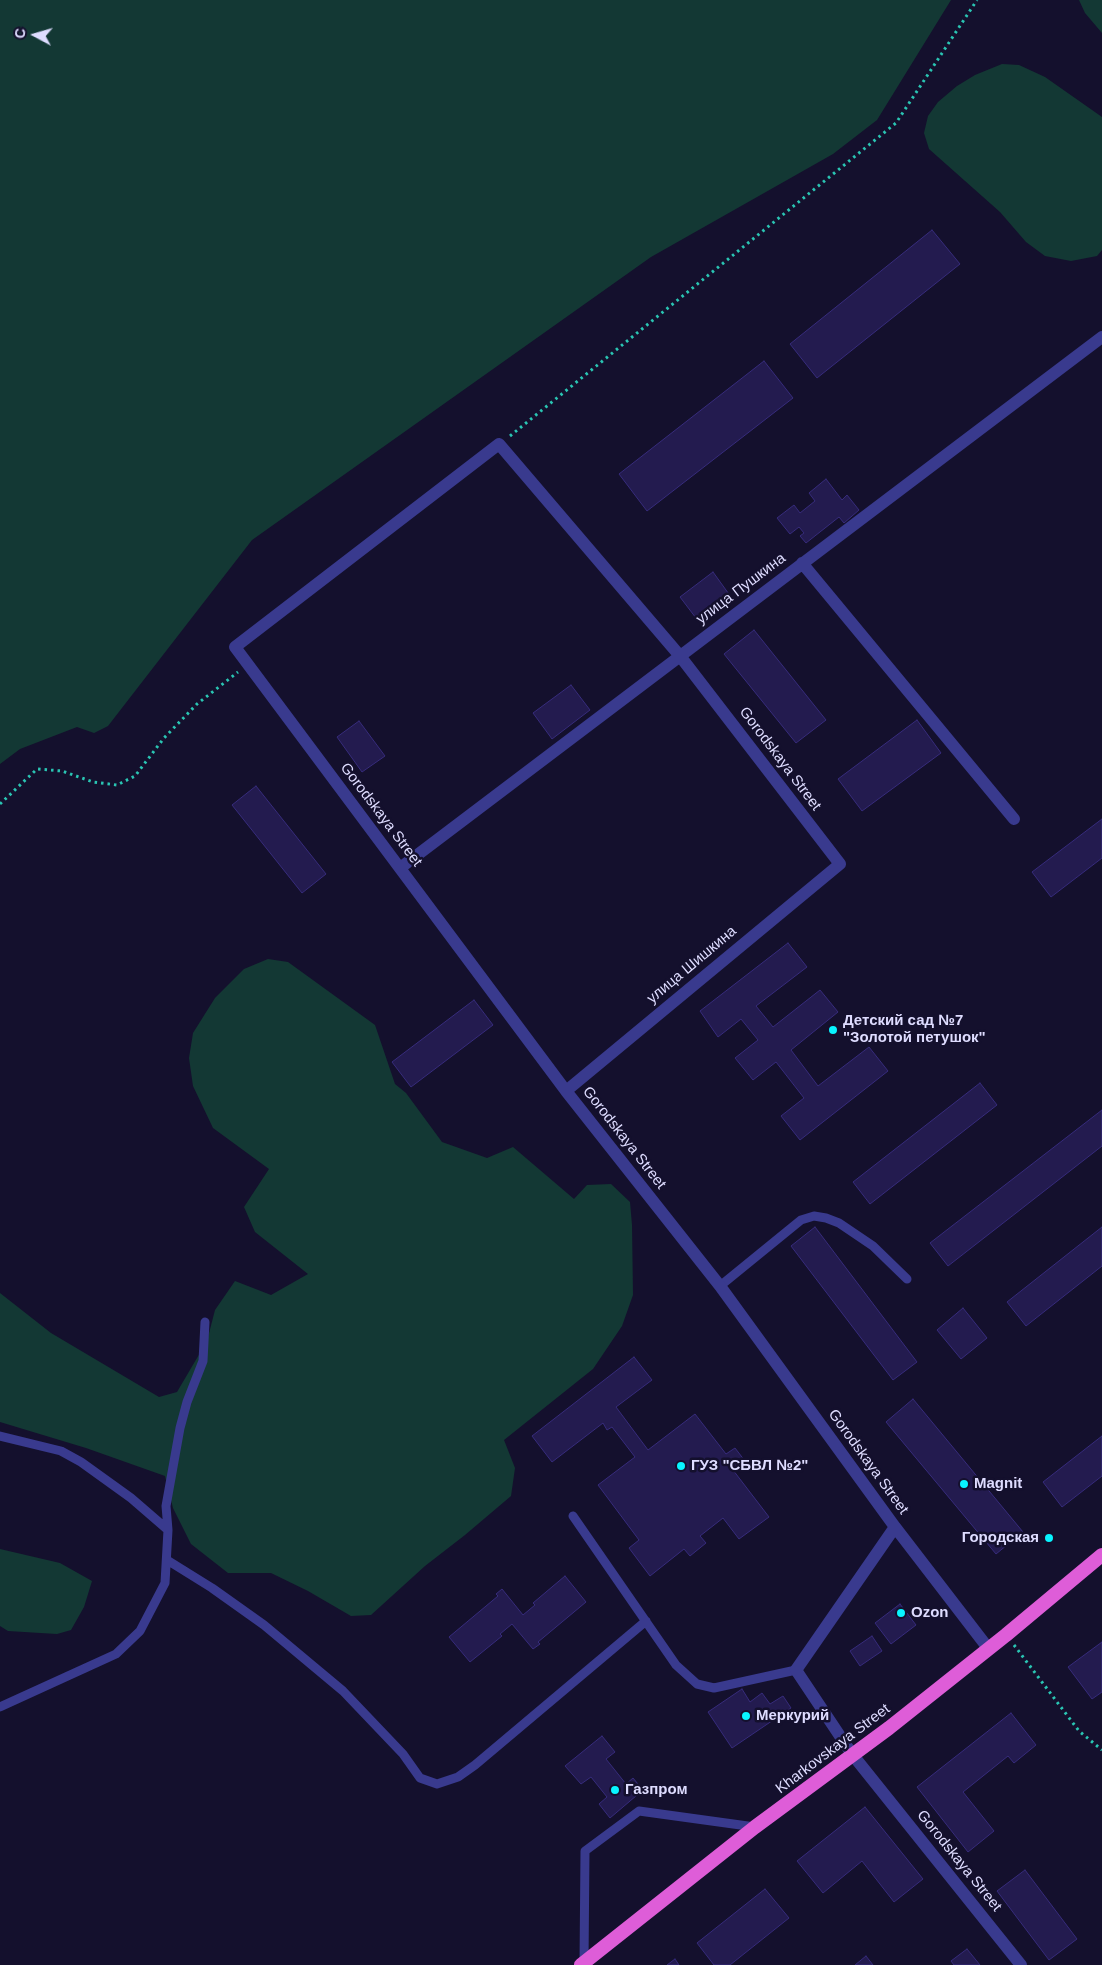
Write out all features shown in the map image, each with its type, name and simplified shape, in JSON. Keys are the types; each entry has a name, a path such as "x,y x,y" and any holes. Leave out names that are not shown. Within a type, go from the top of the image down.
{"highway":[{"name":"Kharkovskaya Street","path":"582,1964 755,1827 889,1728 1006,1635 1102,1555"}],"street":[{"name":"улица Пушкина","path":"400,868 1102,337"},
{"name":"Gorodskaya Street","path":"840,864 680,656 499,444 235,647 566,1091 720,1286 896,1527 988,1648"},
{"path":"802,563 1014,819"},
{"name":"улица Шишкина","path":"566,1091 840,864"},
{"path":"796,1670 896,1527"},
{"name":"Gorodskaya Street","path":"796,1670 852,1754 1021,1965"}],"lane":[{"path":"720,1286 801,1220 814,1216 839,1223 873,1246 907,1279"},
{"path":"0,1707 116,1654 140,1631 165,1583 168,1530 166,1506 180,1428 187,1402 203,1361 206,1322"},
{"path":"0,1436 62,1451 81,1462 138,1503 168,1530"},
{"path":"573,1516 676,1664 697,1684 714,1688 796,1670"},
{"path":"167,1560 212,1588 264,1625 343,1691 403,1754 420,1778 437,1784 458,1777 475,1765 646,1621"},
{"path":"582,1964 585,1852 639,1811 755,1827"}],"path":[{"path":"499,444 896,123 977,0"},
{"path":"0,804 37,769 62,771 93,782 117,786 135,776 164,738 197,704 248,664"},
{"path":"1006,1635 1079,1731 1102,1750"}],"green space":[{"path":"0,0 951,0 877,120 833,154 651,257 252,540 108,726 94,733 77,727 20,749 0,764"},
{"path":"1079,0 1102,0 1102,33 1085,13"},
{"path":"1002,64 1019,65 1045,77 1102,117 1102,250 1097,256 1071,261 1045,256 1026,242 1000,212 929,149 924,133 928,116 938,102 957,86 975,75"},
{"path":"268,959 288,962 375,1025 395,1084 406,1093 442,1142 487,1158 513,1147 574,1199 587,1185 611,1184 630,1202 633,1295 622,1326 593,1369 504,1440 515,1468 511,1496 425,1566 371,1615 351,1616 308,1591 271,1573 228,1573 191,1544 173,1508 165,1476 86,1448 0,1422 0,1293 51,1333 159,1397 177,1392 207,1341 215,1310 235,1281 271,1295 308,1274 255,1232 244,1207 269,1169 213,1128 193,1086 189,1058 193,1033 215,998 244,969"},
{"path":"0,1549 60,1563 92,1581 84,1607 71,1630 57,1634 8,1631 0,1626"}],"building":[{"path":"932,230 960,264 817,378 790,344"},
{"path":"764,361 793,398 647,511 619,474"},
{"path":"826,479 842,500 847,495 859,510 844,523 839,517 806,543 800,536 804,533 799,527 790,534 777,518 794,505 800,513 815,501 809,493"},
{"path":"713,572 731,597 699,622 680,597"},
{"path":"754,630 826,720 796,743 724,654"},
{"path":"571,685 590,710 552,739 533,713"},
{"path":"917,720 941,753 862,811 838,779"},
{"path":"359,721 385,756 362,772 337,737"},
{"path":"256,786 326,874 302,893 232,805"},
{"path":"1102,819 1102,858 1051,897 1032,872"},
{"path":"788,943 807,967 756,1006 773,1027 820,990 838,1012 791,1050 818,1086 869,1047 888,1071 800,1140 781,1116 804,1098 776,1062 753,1080 735,1058 758,1040 741,1019 718,1037 700,1011"},
{"path":"474,1000 493,1025 411,1087 392,1062"},
{"path":"980,1083 997,1105 870,1204 853,1182"},
{"path":"1102,1110 1102,1146 948,1266 930,1243"},
{"path":"815,1227 917,1362 893,1380 791,1246"},
{"path":"1102,1227 1102,1266 1026,1326 1007,1302"},
{"path":"963,1308 987,1338 961,1359 937,1330"},
{"name":"ГУЗ \"СБВЛ №2\"","path":"634,1357 652,1380 616,1407 648,1450 695,1414 726,1454 735,1448 745,1461 733,1470 769,1517 739,1539 723,1518 700,1536 706,1543 690,1556 684,1549 650,1576 629,1548 639,1540 598,1485 635,1457 612,1427 607,1430 603,1423 552,1462 532,1436"},
{"path":"913,1399 1023,1532 996,1554 886,1422"},
{"path":"1102,1436 1102,1476 1062,1507 1043,1482"},
{"path":"565,1576 586,1602 538,1642 540,1644 533,1649 512,1624 500,1634 502,1636 470,1662 449,1637 498,1596 496,1594 502,1589 523,1615 535,1605 533,1603"},
{"path":"900,1604 916,1625 891,1644 875,1623"},
{"path":"872,1636 882,1651 860,1666 850,1651"},
{"path":"1102,1642 1102,1692 1092,1699 1068,1667"},
{"path":"742,1689 750,1702 762,1693 770,1704 783,1696 791,1708 732,1748 708,1712"},
{"path":"1011,1713 1036,1745 1014,1763 1008,1756 963,1792 994,1831 968,1852 917,1787"},
{"path":"602,1736 615,1752 606,1759 626,1784 633,1778 643,1790 610,1818 599,1804 607,1797 591,1777 581,1784 565,1766"},
{"path":"865,1807 923,1879 894,1902 862,1861 823,1893 797,1861"},
{"path":"1025,1870 1077,1939 1049,1960 997,1891"},
{"path":"765,1889 789,1918 730,1965 714,1965 697,1943"},
{"path":"967,1949 980,1965 954,1965 951,1961"},
{"path":"866,1956 873,1965 855,1965"},
{"path":"675,1959 679,1965 667,1965"}],"place":[{"name":"Детский сад №7 \"Золотой петушок\"","path":"833,1030"},
{"name":"ГУЗ \"СБВЛ №2\"","path":"681,1466"},
{"name":"Magnit","path":"964,1484"},
{"name":"Городская","path":"1049,1538"},
{"name":"Ozon","path":"901,1613"},
{"name":"Меркурий","path":"746,1716"},
{"name":"Газпром","path":"615,1790"}]}
